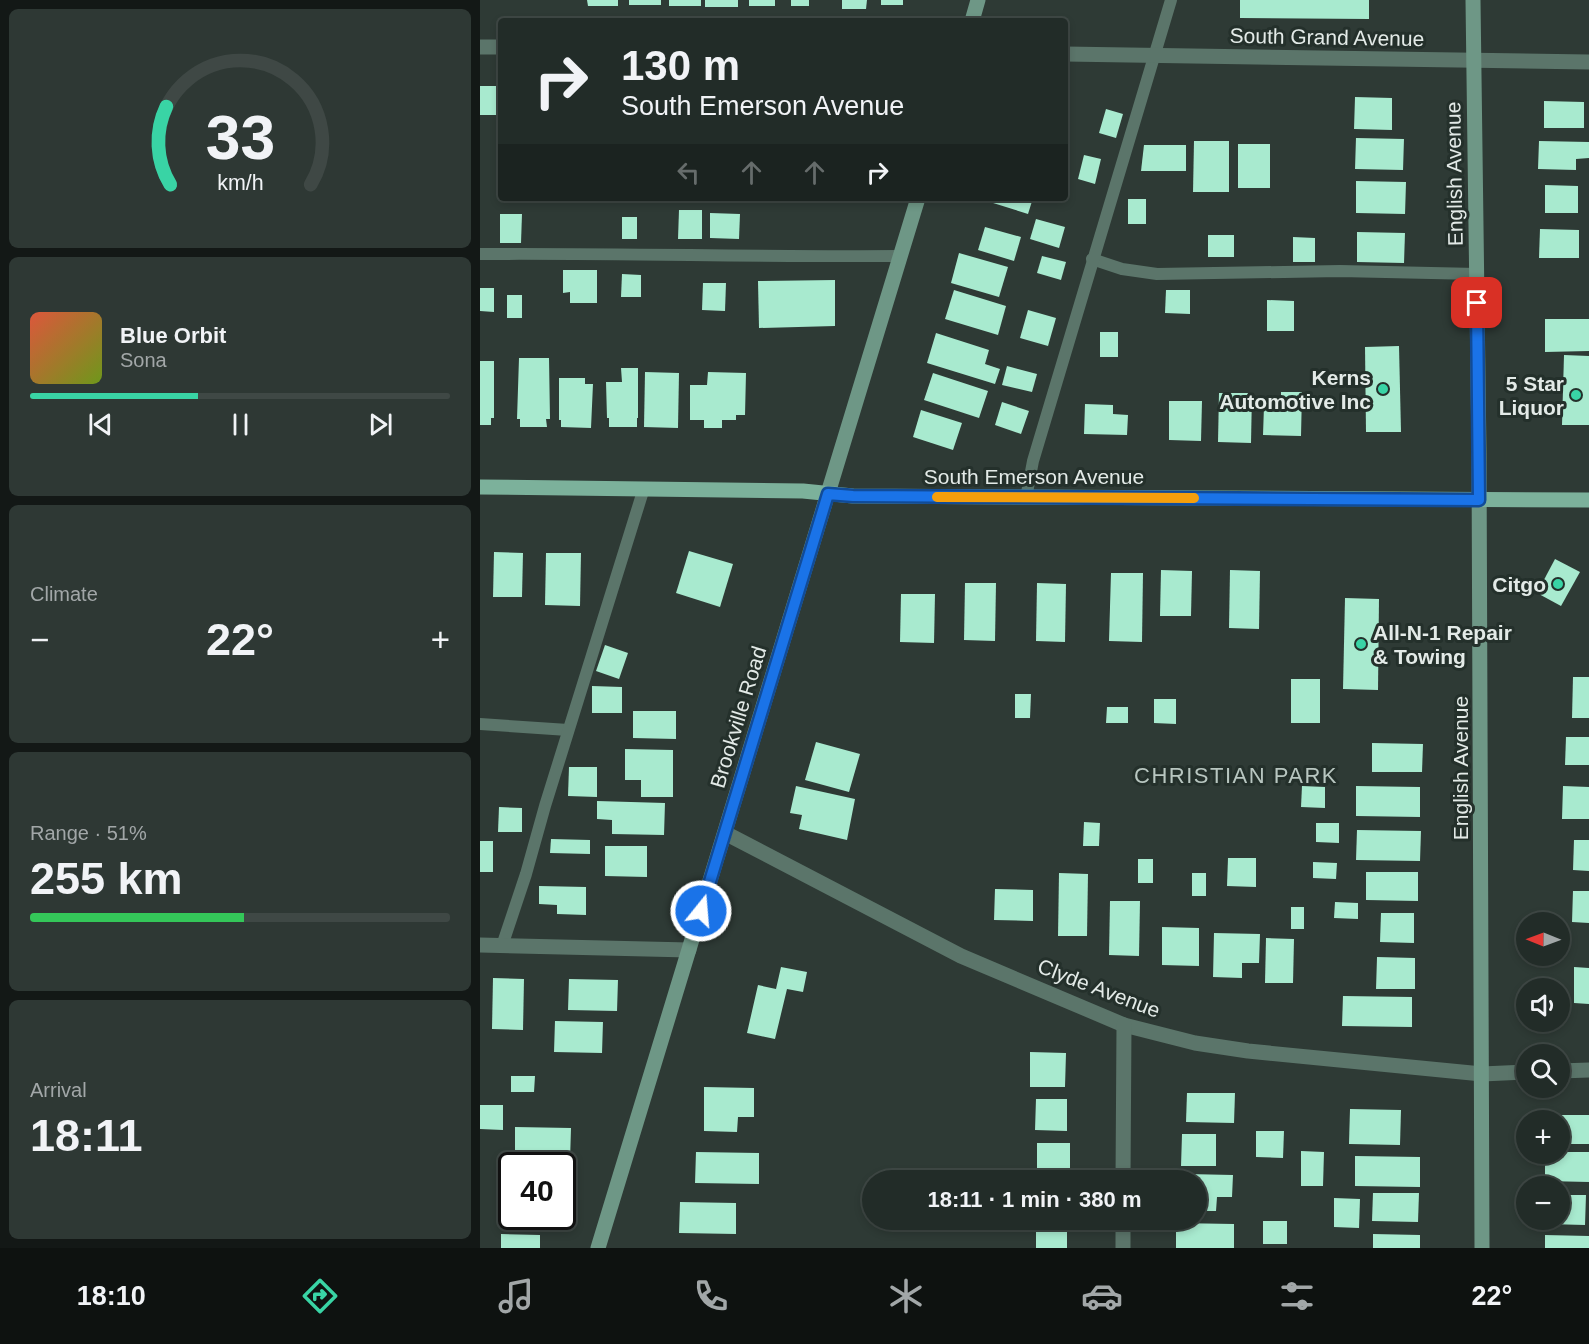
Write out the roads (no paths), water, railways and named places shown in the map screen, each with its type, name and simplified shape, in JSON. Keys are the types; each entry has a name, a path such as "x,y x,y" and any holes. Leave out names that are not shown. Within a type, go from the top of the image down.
{"main road":[{"path":"973,18 978,0"},
{"name":"English Avenue","path":"1473,0 1479,500 1482,1248"},
{"name":"Brookville Road","path":"598,1248 917,201"},
{"name":"South Emerson Avenue","path":"480,487 803,491 853,496 1589,500"}],"street":[{"path":"480,47 498,47"},
{"name":"South Grand Avenue","path":"1068,54 1589,62"},
{"name":"Clyde Avenue","path":"725,833 961,956 1124,1024 1195,1042 1248,1051 1482,1074 1516,1072"},
{"path":"480,945 689,950"},
{"path":"1124,1024 1124,1170"},
{"path":"1570,1071 1589,1070"},
{"path":"1123,1248 1124,1230"}],"lane":[{"path":"1026,498 1033,461 1171,0"},
{"path":"480,254 900,256"},
{"path":"1092,259 1122,269 1157,274 1340,272 1477,274"},
{"path":"502,946 644,488"},
{"path":"480,724 568,730"}],"place":[{"name":"Kerns Automotive Inc","path":"1383,389"},
{"name":"5 Star Liquor","path":"1576,395"},
{"name":"Citgo","path":"1558,584"},
{"name":"All-N-1 Repair & Towing","path":"1361,644"}],"district":[{"name":"CHRISTIAN PARK","path":"1236,775"}]}
